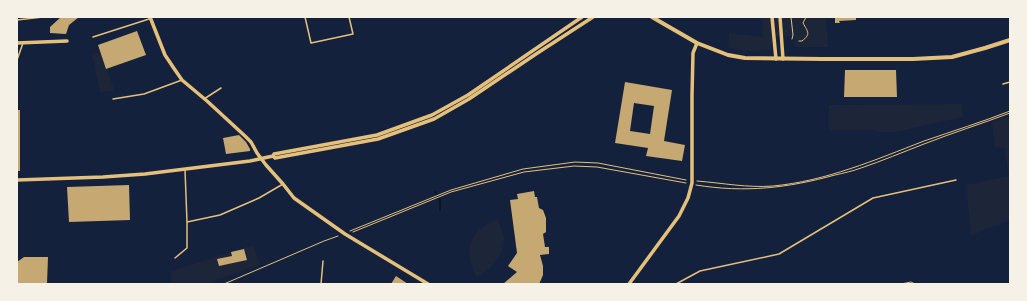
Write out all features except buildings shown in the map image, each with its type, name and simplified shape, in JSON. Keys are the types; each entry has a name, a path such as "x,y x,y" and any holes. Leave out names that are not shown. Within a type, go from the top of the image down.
{"street":[{"path":"17,180 103,178 185,169 261,159 273,156 275,158 377,135 432,115 468,95 582,17"},
{"path":"317,148 378,139 434,118 469,98 594,17"},
{"path":"652,17 697,43 728,54 745,58 952,57 1010,40"},
{"path":"772,17 776,59"},
{"path":"780,17 783,59"},
{"path":"151,18 165,54 182,80 242,132 251,142 257,154 266,166 294,198 345,234 428,284"},
{"path":"17,43 67,41"},
{"path":"629,284 679,216 689,195 692,182 693,53 697,43"}],"lane":[{"path":"17,20 42,17"},
{"path":"305,17 311,43 353,34 349,17"},
{"path":"93,37 151,18"},
{"path":"17,60 23,43"},
{"path":"113,99 144,94 182,80"},
{"path":"1002,84 1010,82"},
{"path":"204,99 221,88"},
{"path":"175,258 187,248 185,169"},
{"path":"676,284 700,271 779,254 873,198 956,180"},
{"path":"187,222 220,215 259,198 283,184"},
{"path":"321,284 323,261"}],"path":[{"path":"791,17 792,39"},
{"path":"799,41 802,42 808,37 808,32 803,23 806,17"},
{"path":"698,181 716,184 774,186 815,179 860,166 1010,111"},
{"path":"695,183 697,185 716,188 749,190 774,188 816,181 860,168 1010,113"},
{"path":"349,232 351,233 451,190 523,169 575,162 598,163 688,180"},
{"path":"443,194 524,172 574,166 597,167 688,183"},
{"path":"224,284 339,236"},
{"path":"901,284 911,282 915,284"}],"shaded area":[{"path":"762,17 826,17 828,47 795,47 794,36 773,36 772,50 744,51 728,47 729,33 763,37"},
{"path":"100,52 115,91 100,92 92,54"},
{"path":"962,104 963,117 895,132 876,132 875,130 829,130 829,105"},
{"path":"1007,117 1010,119 1010,220 971,236 966,185 1009,176 1004,148 995,147 992,123"},
{"path":"498,219 504,238 501,254 490,268 477,277 470,261 470,245 476,234 481,229"},
{"path":"253,245 260,264 206,284 171,284 172,271"}],"waterway":[{"path":"435,192 440,200 440,210"}]}
